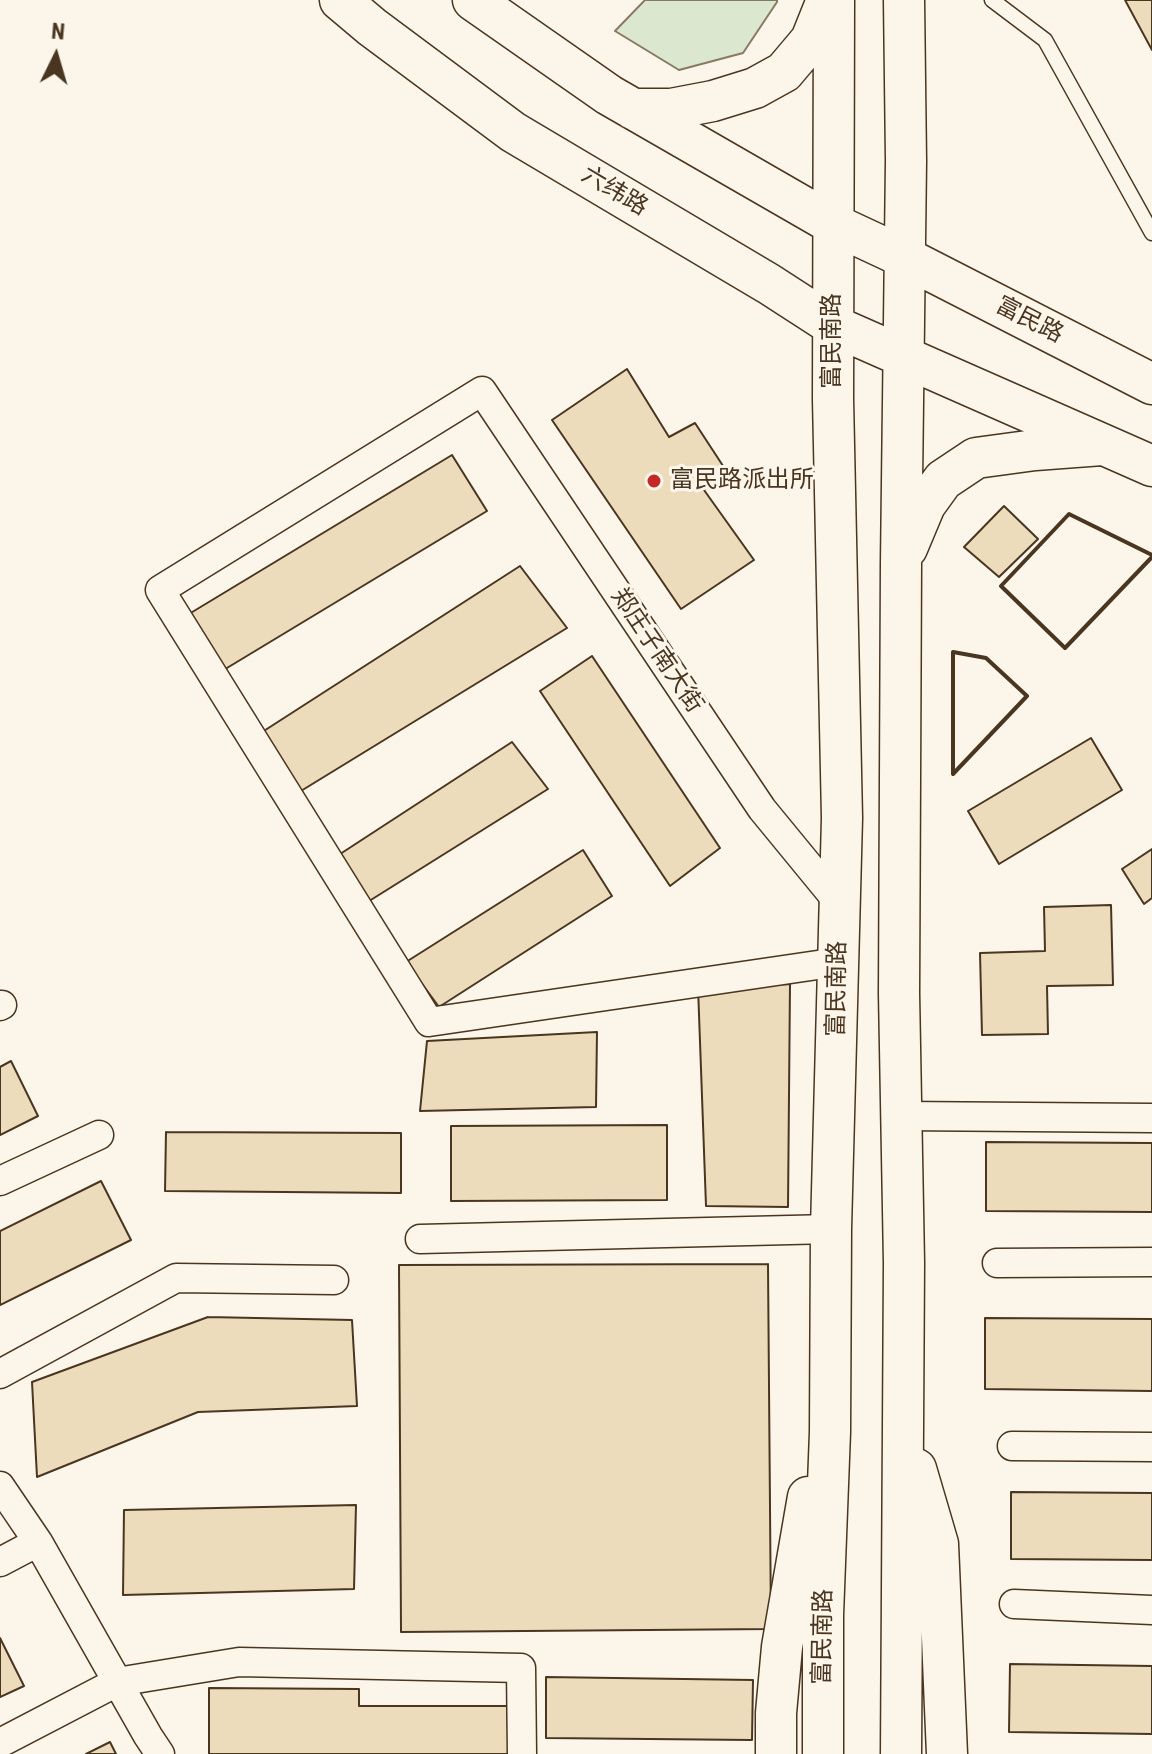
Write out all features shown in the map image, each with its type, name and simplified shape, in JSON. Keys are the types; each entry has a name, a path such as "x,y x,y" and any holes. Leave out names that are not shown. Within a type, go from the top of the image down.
{"main road":[{"name":"六纬路","path":"340,0 513,132 834,326 904,356"},
{"path":"473,0 633,109 833,224 834,0"},
{"path":"633,109 671,109 713,101 755,88 784,72 811,40 827,0"},
{"path":"901,1754 904,1427 901,563 906,258 904,0"},
{"name":"富民南路","path":"823,1754 823,1615 830,1432 831,1229 842,818 833,399 833,224"},
{"name":"富民路","path":"833,224 1152,384"},
{"path":"904,356 1152,466"},
{"path":"901,563 925,505 943,480 976,458 1109,445"},
{"path":"904,1427 938,1544 947,1754"},
{"path":"776,1754 780,1673 795,1561 810,1484 830,1432"}],"street":[{"name":"郑庄子南大街","path":"838,962 429,1022 160,590 482,391 762,809 840,904"},
{"path":"901,1116 1152,1118"},
{"path":"0,1181 99,1135"},
{"path":"420,1239 831,1229"},
{"path":"997,1263 1152,1262"},
{"path":"0,1374 176,1278 334,1280"},
{"path":"1012,1446 1152,1447"},
{"path":"0,1486 38,1542 160,1754"},
{"path":"0,1562 38,1542"},
{"path":"1014,1604 1152,1610"},
{"path":"0,1743 117,1682 239,1662 521,1668 522,1754"}],"lane":[{"path":"992,0 1045,40 1152,233"}],"green space":[{"path":"645,0 777,2 743,53 679,70 615,31"}],"building":[{"path":"1125,0 1152,0 1152,50"},
{"name":"富民路派出所","path":"627,369 669,437 695,423 727,472 704,490 754,560 681,609 552,420"},
{"path":"452,455 487,511 217,674 184,617"},
{"path":"1004,506 1038,539 999,577 964,547"},
{"path":"520,566 567,628 296,794 256,736"},
{"path":"592,656 720,848 670,886 540,691"},
{"path":"1091,738 1122,790 999,864 968,811"},
{"path":"512,742 548,789 366,903 334,858"},
{"path":"1152,849 1152,898 1144,904 1122,869"},
{"path":"583,850 612,896 439,1007 406,962"},
{"path":"1111,905 1113,985 1047,986 1048,1034 982,1035 980,953 1045,951 1044,907"},
{"path":"790,984 788,1207 706,1206 698,987"},
{"path":"597,1032 596,1107 420,1111 427,1041"},
{"path":"11,1061 38,1116 0,1135 0,1067"},
{"path":"667,1125 667,1200 451,1201 451,1126"},
{"path":"166,1132 401,1133 401,1193 165,1191"},
{"path":"986,1142 1152,1143 1152,1212 986,1211"},
{"path":"101,1181 131,1240 0,1305 0,1231"},
{"path":"768,1264 771,1629 401,1632 399,1265"},
{"path":"208,1317 352,1320 357,1406 198,1412 37,1477 32,1382"},
{"path":"985,1318 1152,1319 1152,1391 985,1389"},
{"path":"1011,1492 1152,1493 1152,1560 1011,1559"},
{"path":"356,1505 354,1589 123,1595 124,1510"},
{"path":"0,1638 24,1686 0,1697"},
{"path":"1010,1664 1152,1666 1152,1734 1009,1732"},
{"path":"546,1677 753,1680 752,1740 546,1738"},
{"path":"209,1688 359,1689 359,1706 509,1706 509,1754 209,1754"},
{"path":"110,1742 116,1754 86,1754"}],"wall":[{"path":"1152,555 1069,514 1001,586 1065,648 1152,557"},
{"path":"953,652 986,658 1027,696 953,774 953,652"}],"place":[{"name":"富民路派出所","path":"654,481"}]}
